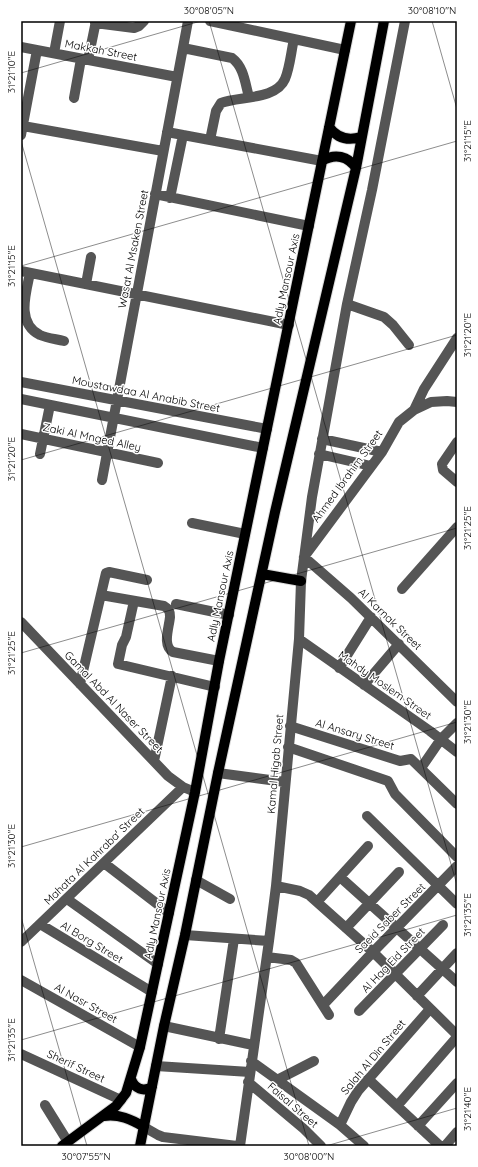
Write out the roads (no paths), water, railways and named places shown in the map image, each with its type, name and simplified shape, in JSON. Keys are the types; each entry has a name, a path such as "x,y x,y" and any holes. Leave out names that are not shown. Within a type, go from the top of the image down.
{"main road":[{"name":"Adly Mansour Axis","path":"65,1144 104,1116 121,1100 126,1093 140,1047 195,792 219,661 351,21"},
{"path":"140,1146 218,773 262,574 356,168 384,21"},
{"path":"329,127 340,137 351,139 361,137"},
{"path":"322,161 331,157 340,156 349,160 356,168"},
{"path":"262,574 301,581"},
{"path":"131,1079 132,1084 140,1089 144,1090 152,1087"},
{"path":"104,1116 123,1117 144,1127"}],"street":[{"path":"54,53 60,21"},
{"path":"74,98 84,59 96,22 134,28 140,26 144,21"},
{"name":"Wasat Al Msaken Street","path":"102,480 188,21"},
{"path":"210,21 233,23 294,40 345,50"},
{"name":"Kamal Higab Street","path":"238,1146 267,957 276,886 299,640 301,581 312,497 347,304 372,190 405,21"},
{"path":"210,140 218,107 225,102 272,93 282,84 286,78 294,40"},
{"name":"Makkah Street","path":"21,47 177,77"},
{"path":"182,48 232,58 242,72 249,97"},
{"path":"37,50 22,131 163,151"},
{"path":"167,132 322,161"},
{"path":"170,198 183,135"},
{"path":"155,194 309,226"},
{"path":"86,284 91,257"},
{"path":"64,341 39,334 28,324 24,310 26,272 289,325"},
{"path":"347,304 384,318 393,325 409,345"},
{"path":"414,410 424,389 457,338"},
{"name":"Moustawdaa Al Anabib Street","path":"21,382 267,429"},
{"path":"21,399 263,448"},
{"name":"Ahmed Ibrahim Street","path":"304,556 382,452 399,422 414,410 431,402 457,402"},
{"path":"40,454 50,405"},
{"name":"Zaki Al Mnged Alley","path":"21,434 158,462"},
{"path":"322,439 382,452"},
{"path":"457,442 442,464 443,470 457,482"},
{"path":"319,454 371,466"},
{"path":"192,523 246,534"},
{"path":"402,589 457,527"},
{"name":"Al Karnak Street","path":"304,556 352,598 457,702"},
{"path":"80,684 106,573 108,572 148,580"},
{"path":"101,595 164,606 168,608 170,612 167,646 169,650 219,661"},
{"path":"134,601 118,664 215,686"},
{"path":"176,604 229,615"},
{"path":"340,668 371,617"},
{"name":"Gamal Abd Al Naser Street","path":"21,622 175,782 195,792"},
{"name":"Mahdy Moslem Street","path":"299,640 457,752"},
{"path":"364,685 399,644"},
{"path":"154,761 172,676"},
{"path":"457,723 441,740 421,768 457,804"},
{"name":"Al Ansary Street","path":"290,726 400,761 411,759 421,768"},
{"path":"288,747 386,780 391,785 395,794 457,856"},
{"path":"218,773 285,782"},
{"name":"Mahata Al Kahraba' Street","path":"21,942 183,787"},
{"path":"367,816 457,904"},
{"path":"317,902 368,846"},
{"path":"104,863 169,914"},
{"name":"Saeid Saber Street","path":"323,1005 457,866"},
{"path":"346,928 399,872"},
{"path":"340,877 457,982"},
{"path":"196,880 230,899"},
{"path":"276,886 300,890 309,895 373,952 457,1036 397,1106"},
{"name":"Al Borg Street","path":"67,899 158,964"},
{"name":"Al Borg Street","path":"40,924 152,992"},
{"name":"Al Hag Eid Street","path":"359,1011 443,925"},
{"path":"185,935 269,941"},
{"path":"220,1038 234,938"},
{"path":"417,996 457,953"},
{"path":"267,957 291,960 296,963 329,1015"},
{"name":"Al Nasr Street","path":"21,980 140,1047"},
{"name":"Salah Al Din Street","path":"340,1125 351,1102 368,1079 430,1009"},
{"path":"164,1026 253,1046"},
{"name":"Sherif Street","path":"21,1054 121,1100"},
{"path":"251,1061 340,1125 364,1146"},
{"path":"277,1080 314,1061"},
{"path":"156,1066 249,1077"},
{"name":"Faisal Street","path":"249,1077 321,1146"},
{"path":"368,1079 440,1146"},
{"path":"418,1126 457,1083"},
{"path":"45,1105 65,1144"},
{"path":"144,1127 158,1135 238,1146"},
{"path":"445,1146 457,1132"}]}
